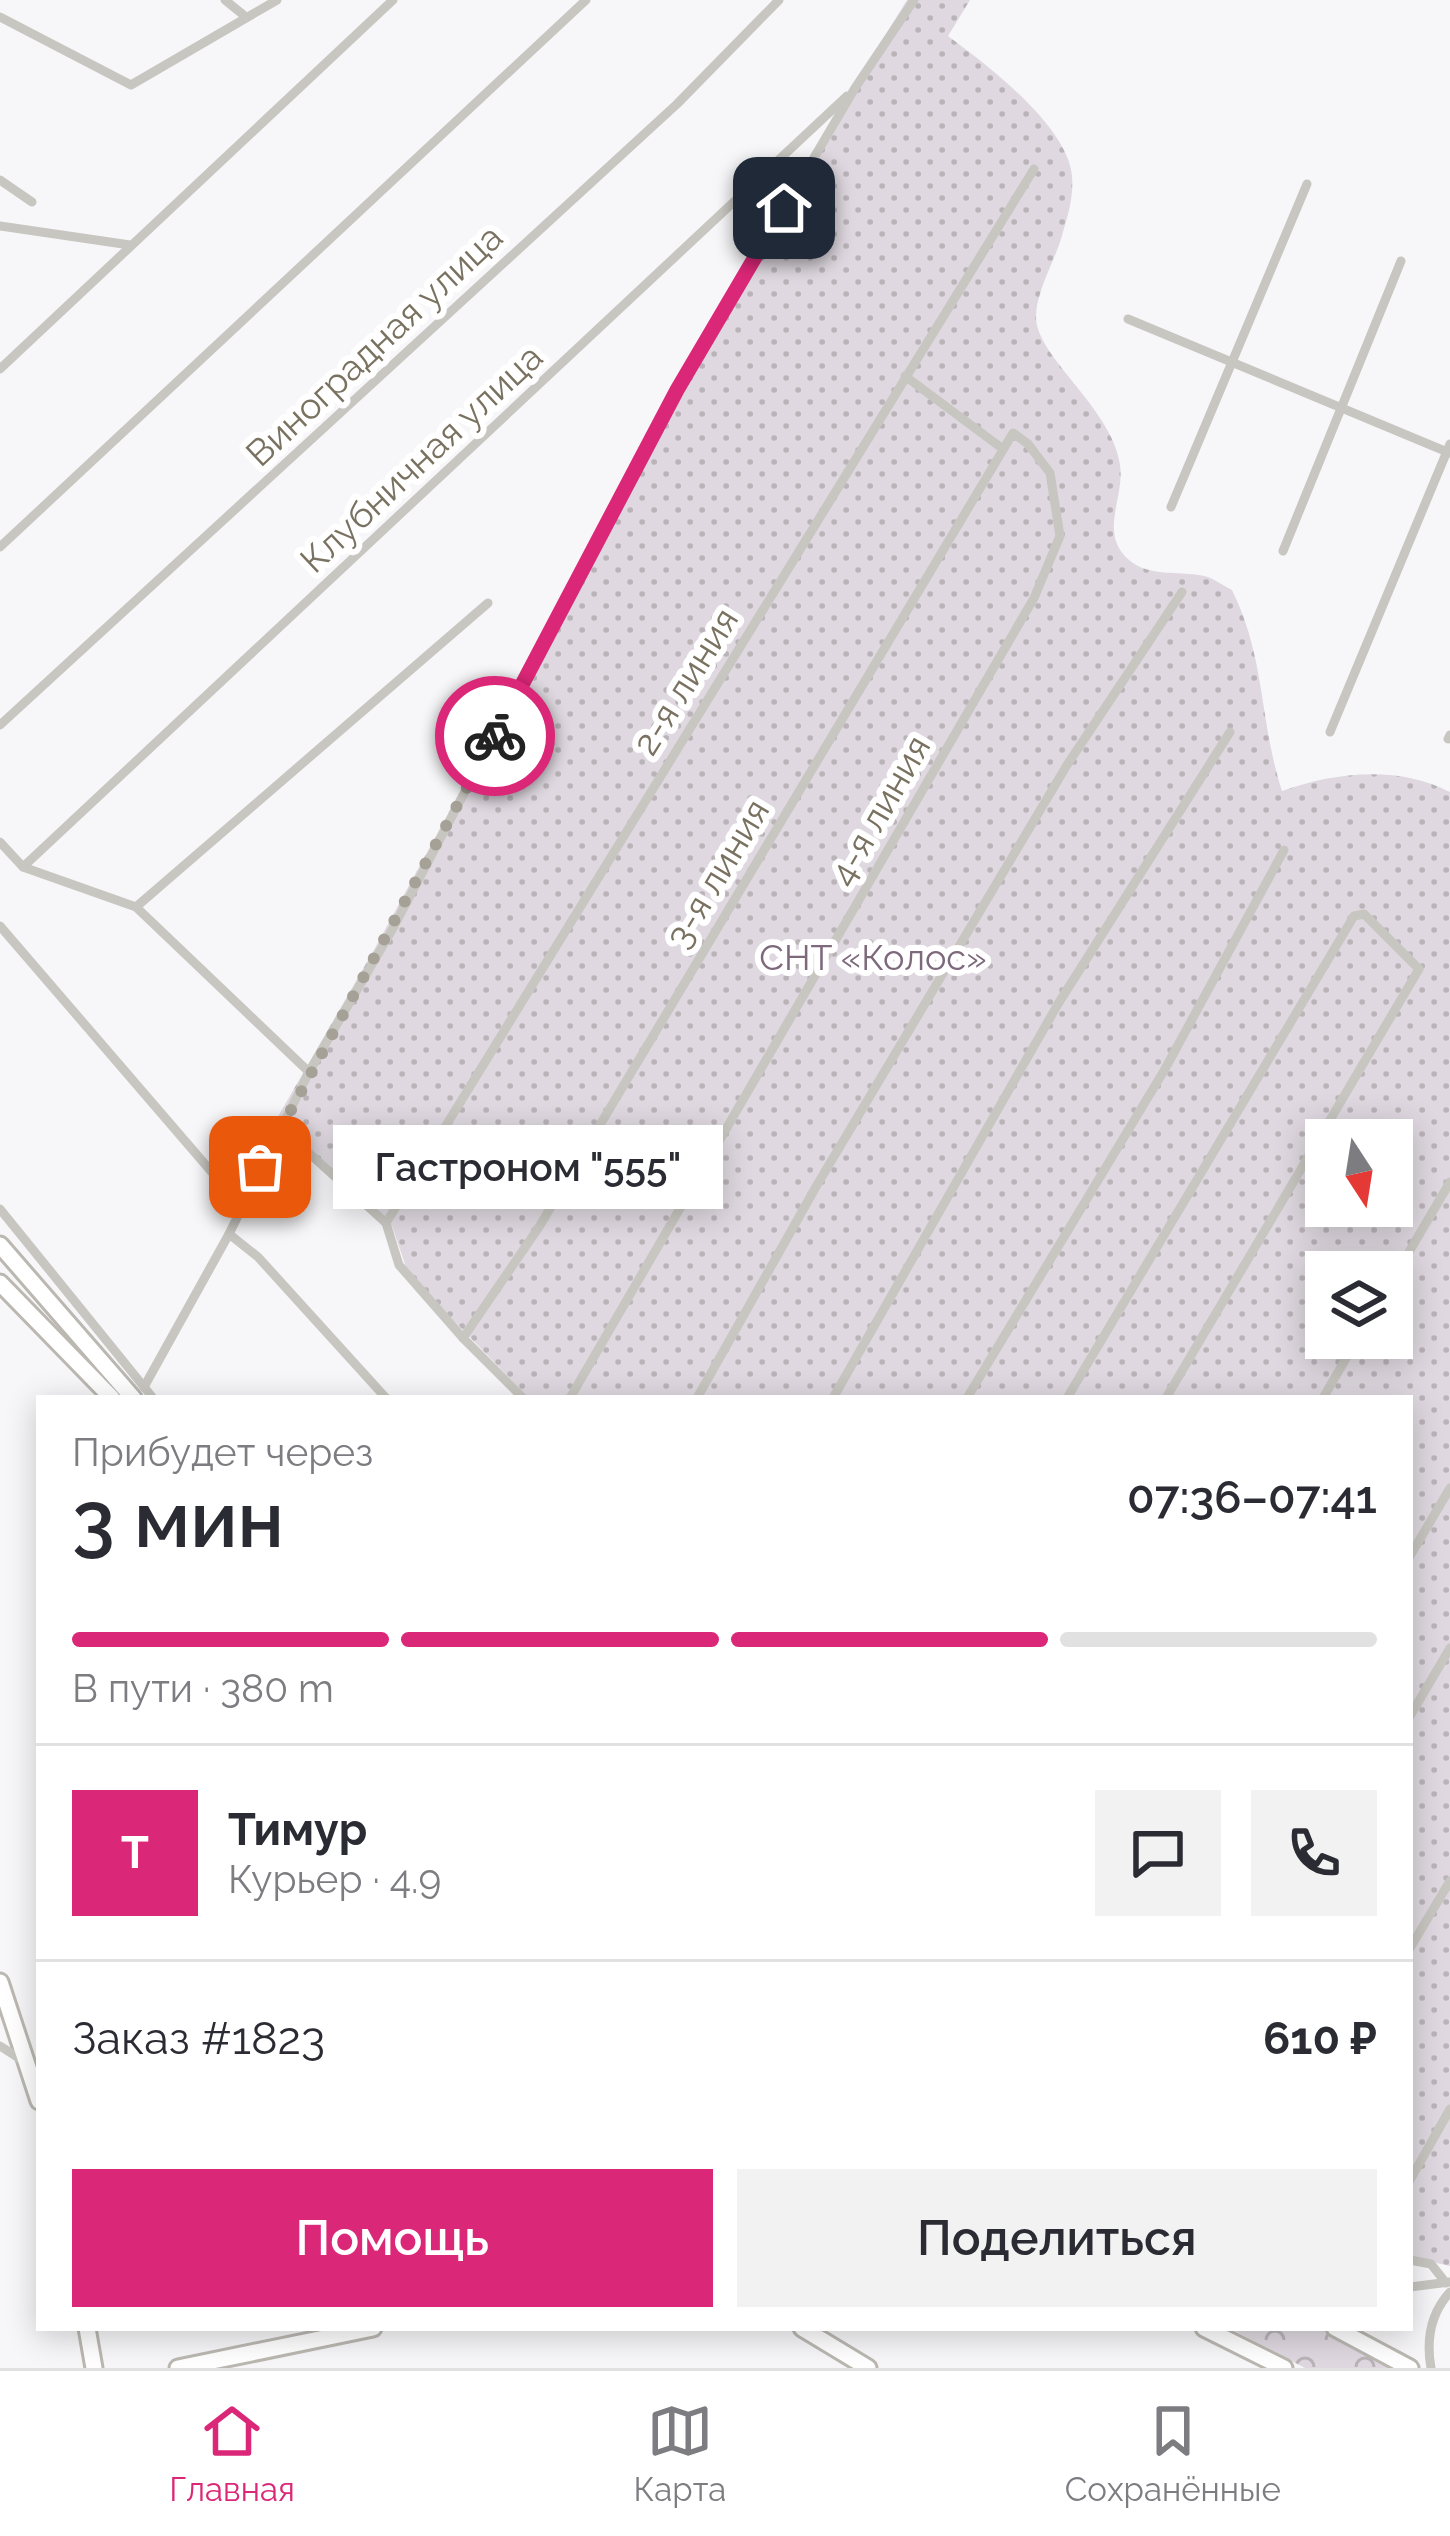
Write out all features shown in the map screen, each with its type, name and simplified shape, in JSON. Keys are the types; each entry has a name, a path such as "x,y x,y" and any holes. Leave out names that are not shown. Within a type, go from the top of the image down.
{"main road":[{"path":"0,1245 138,1393"},
{"path":"0,1283 109,1395"},
{"path":"0,1982 36,2089"},
{"path":"88,2331 94,2368"},
{"path":"178,2368 358,2331"},
{"path":"807,2331 868,2368"},
{"path":"1210,2331 1284,2368"},
{"path":"1341,2331 1410,2368"}],"street":[{"path":"225,0 246,17"},
{"path":"0,16 131,85 278,0"},
{"path":"0,369 393,0"},
{"path":"0,547 586,0"},
{"name":"Виноградная улица","path":"0,724 677,104 779,0"},
{"path":"0,1210 138,1393 229,1234 309,1072 392,930 677,390 855,88 914,0"},
{"name":"Клубничная улица","path":"23,866 855,88"},
{"name":"2-я линия","path":"386,1223 1034,169"},
{"path":"0,180 32,202"},
{"path":"1171,507 1306,184"},
{"path":"0,226 130,245"},
{"path":"1283,550 1401,261"},
{"path":"1127,319 1449,450 1330,732"},
{"path":"905,376 1004,449"},
{"name":"3-я линия","path":"463,1338 539,1227 1013,433"},
{"name":"4-я линия","path":"572,1395 1034,598 1060,536 1050,473 1013,433"},
{"path":"699,1395 817,1185 1055,785 1182,592"},
{"path":"136,908 488,603"},
{"path":"835,1395 1058,1004 1230,732"},
{"path":"0,842 23,866 136,908 309,1072"},
{"path":"969,1395 1165,1069 1284,850"},
{"path":"1069,1395 1354,916 1367,916 1419,969 1168,1395"},
{"path":"0,926 241,1206"},
{"path":"280,1127 386,1223 399,1264 520,1395"},
{"path":"1410,1251 1450,1182"},
{"path":"229,1234 258,1257 383,1395"},
{"path":"1325,1395 1346,1359"},
{"path":"1413,1551 1450,1489"},
{"path":"1413,1711 1450,1648"},
{"path":"1413,1943 1450,1881"},
{"path":"0,2046 30,2065"},
{"path":"1413,2175 1450,2109"},
{"path":"1413,2261 1431,2264 1448,2286"},
{"path":"1413,2287 1448,2286"},
{"path":"1431,2368 1432,2320 1448,2286"}],"green space":[{"name":"СНТ «Колос»","path":"907,0 970,0 948,36 1023,98 1067,157 1072,176 1069,208 1036,317 1048,349 1114,444 1121,478 1114,527 1120,550 1137,566 1208,577 1232,590 1257,665 1282,791 1323,779 1366,774 1410,778 1450,792 1450,2266 1413,2258 1413,1395 526,1395 424,1290 406,1267 392,1226 276,1120 375,948 762,236"},
{"path":"1235,2331 1325,2331 1393,2368 1305,2368"}],"way so far":[{"path":"260,1167 495,736"}],"place":[{"name":"Гастроном \"555\"","path":"260,1167"}],"route":[{"path":"495,736 677,390 784,208"}]}
